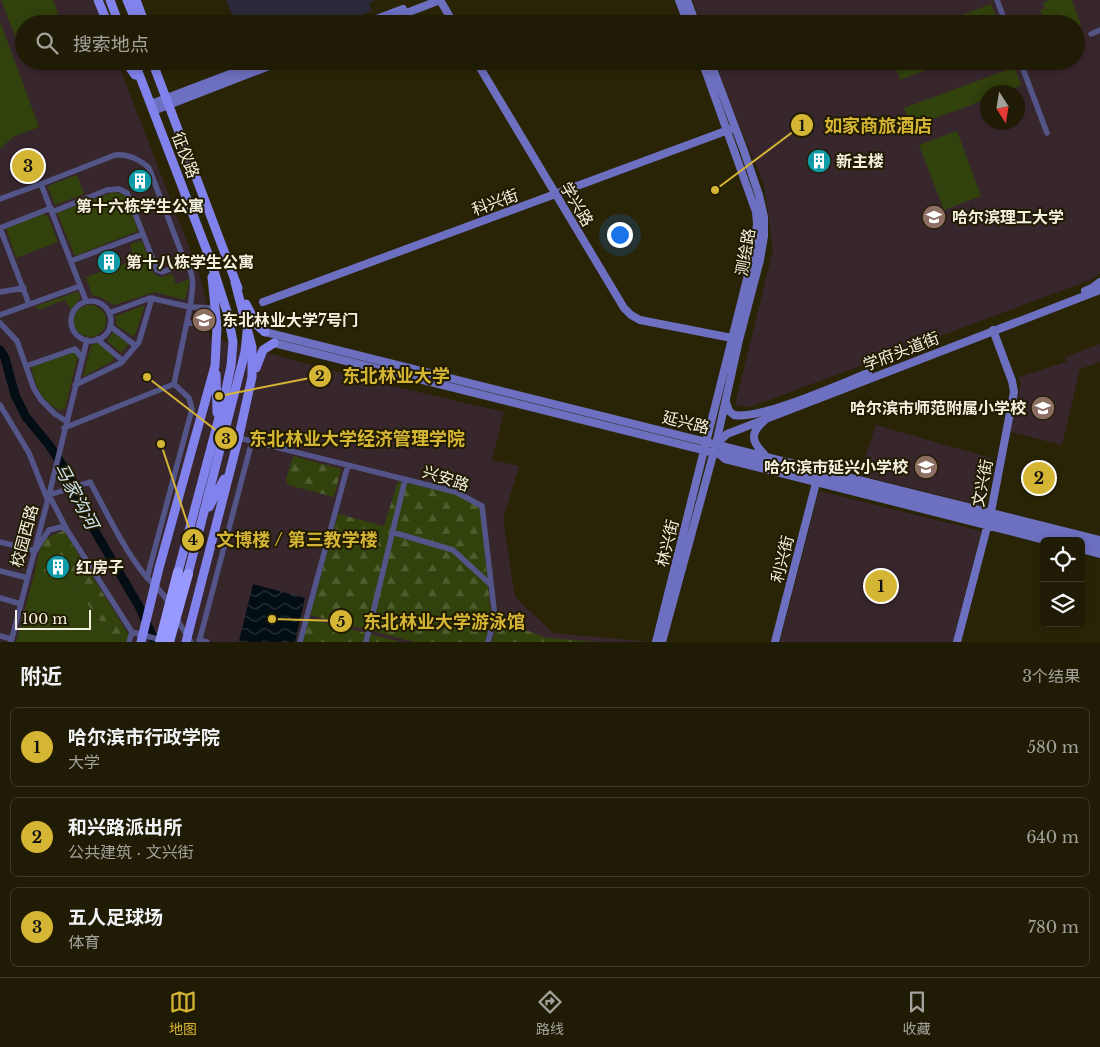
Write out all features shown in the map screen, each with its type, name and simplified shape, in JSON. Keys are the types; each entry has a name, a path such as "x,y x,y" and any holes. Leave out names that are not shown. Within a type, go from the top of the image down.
{"highway":[{"path":"160,642 183,573"},
{"path":"169,642 183,573"}],"main road":[{"path":"98,0 104,15"},
{"path":"110,0 116,15"},
{"path":"128,0 134,15"},
{"path":"136,0 142,15"},
{"path":"387,15 426,0"},
{"path":"401,15 440,0 449,15"},
{"path":"679,0 685,15"},
{"path":"687,0 693,15"},
{"path":"131,70 144,89"},
{"name":"征仪路","path":"137,70 210,259"},
{"path":"156,70 235,282 252,317 265,332"},
{"path":"152,108 243,70"},
{"path":"167,102 257,70"},
{"name":"学兴路","path":"481,70 624,308 640,320 736,339"},
{"name":"测绘路","path":"705,451 760,260 764,226 762,206 706,70"},
{"name":"测绘路","path":"713,70 731,129"},
{"name":"科兴街","path":"264,302 731,129"},
{"path":"141,642 159,568 215,366 217,325 210,259"},
{"path":"183,573 231,366 233,342 228,315 210,259"},
{"path":"235,282 251,342 253,357 252,377 240,433"},
{"name":"学府头道街","path":"726,400 729,411 737,416 767,411 1092,288 1100,282"},
{"name":"学府头道街","path":"716,444 727,434 1100,290"},
{"path":"199,533 245,352 246,324"},
{"name":"文兴街","path":"957,642 989,518 1014,392 1012,381 993,330"},
{"name":"延兴路","path":"265,332 765,456 989,518 1040,538"},
{"name":"测绘路","path":"716,453 716,444 726,400 736,339"},
{"path":"186,642 230,468 248,407 260,354 266,347 274,343"},
{"name":"延兴路","path":"274,343 648,435 716,453 725,459 816,483 1100,540"},
{"path":"215,366 217,423"},
{"path":"765,456 754,444 754,436 759,426 772,416"},
{"name":"林兴街","path":"656,642 705,451"},
{"path":"716,453 726,452 1064,537"},
{"name":"林兴街","path":"663,642 716,453"},
{"path":"183,573 206,514 230,468"},
{"name":"利兴街","path":"775,642 816,483"},
{"path":"1085,542 1100,546"},
{"path":"1085,550 1100,554"}],"street":[{"path":"997,0 1003,15"},
{"path":"1091,34 1100,30"},
{"path":"1023,70 1047,133"},
{"path":"0,200 115,155 122,154 145,164 149,168 193,278 190,307 174,384"},
{"path":"41,184 86,301"},
{"path":"29,304 0,228 107,190 119,189 127,192 157,270 162,272 187,263"},
{"path":"71,261 143,234"},
{"path":"0,315 80,286"},
{"path":"0,292 24,288"},
{"path":"109,313 152,298 190,307 215,308"},
{"path":"75,385 123,361 139,342 152,298"},
{"path":"92,300 102,304 109,313 110,326 104,336 98,340 87,340 76,334 71,321 75,308 86,301 92,300"},
{"path":"0,323 16,342 40,400 65,424"},
{"path":"187,323 217,325"},
{"path":"110,326 136,346"},
{"path":"65,424 87,340"},
{"path":"98,340 123,361"},
{"path":"26,366 75,349 82,358"},
{"path":"65,424 174,384"},
{"path":"148,578 192,408 189,398 174,384"},
{"path":"0,405 29,453 49,498 67,530 132,632 169,642"},
{"name":"校园西路","path":"11,640 49,498 65,424"},
{"name":"兴安路","path":"240,433 252,441 456,492 482,506 495,617 488,642"},
{"path":"207,642 199,641 252,441"},
{"path":"300,642 348,465"},
{"path":"366,642 405,480"},
{"path":"49,498 90,482 126,547 148,578 163,592 191,642"},
{"path":"0,542 35,551 49,530 61,527 67,530"},
{"path":"392,532 454,550 492,585"},
{"path":"0,571 28,578"},
{"path":"0,598 21,604"},
{"path":"129,642 132,632"},
{"path":"0,636 11,640"}],"shaded area":[{"path":"0,0 93,0 99,15 15,15 15,70 120,70 199,273 209,314 209,337 371,381 504,412 492,460 519,466 503,519 515,597 553,633 651,642 0,642"},
{"path":"226,0 376,0 369,3 372,11 362,15 232,15"},
{"name":"哈尔滨理工大学","path":"693,0 1100,0 1100,273 1090,280 750,407 735,405 773,250 764,184 718,70 1085,70 1085,15 698,15"},
{"name":"哈尔滨市师范附属小学校","path":"1100,344 1100,362 1080,369 1062,445 1010,432 1021,384 1018,377 1066,362 1065,357"},
{"name":"哈尔滨市延兴小学校","path":"876,425 991,458 980,505 859,475"},
{"path":"819,491 981,531 953,642 780,642"}],"green space":[{"path":"1,0 53,0 59,15 15,15 15,36"},
{"path":"1049,0 1072,0 1077,15 1042,15 1040,10 1045,8 1043,3"},
{"path":"991,4 995,15 961,15"},
{"path":"0,21 15,62 15,70 18,70 39,127 13,137 0,149"},
{"path":"897,70 927,70 900,80"},
{"path":"1007,70 1016,70 1021,85 980,85 980,102 911,127 904,108"},
{"path":"957,131 981,196 944,210 919,145"},
{"path":"35,154 41,171 21,178 15,161"},
{"path":"77,175 84,194 55,205 48,188 50,185"},
{"path":"113,192 125,195 138,231 75,256 57,213"},
{"path":"43,214 48,216 58,242 16,258 6,228"},
{"path":"142,241 154,274 161,277 172,274 176,284 190,279 185,300 155,292 114,305 92,295 86,277 135,260 130,244"},
{"path":"79,292 80,298 71,310 65,300 37,310 36,306"},
{"path":"90,305 96,306 101,310 105,315 105,327 101,332 96,336 90,337 84,336 79,332 75,327 74,321 75,315 79,310 84,306"},
{"path":"145,305 135,335 133,336 116,325 116,316"},
{"path":"113,332 129,344 121,353 107,341"},
{"path":"98,343 114,356 113,361 83,377 91,345"},
{"path":"72,351 78,356 65,408 60,410 48,403 40,393 31,367"},
{"path":"293,456 341,469 334,497 288,485 286,479"},
{"path":"398,481 454,494 480,508 491,616 485,642 415,642 310,615 338,514 384,526"},
{"path":"64,531 129,635 127,642 117,642 70,582 52,573 35,571 42,545 49,537"},
{"path":"35,571 52,573 70,582 117,642 16,642"},
{"path":"308,618 401,642 302,642"},
{"path":"498,620 547,638 600,642 492,642"}],"water":[{"path":"253,584 305,598 295,642 239,641"}],"waterway":[{"name":"马家沟河","path":"0,350 5,358 15,395 26,417 49,445 71,478 78,502 140,608 155,642"}],"place":[{"name":"新主楼","path":"819,161"},
{"name":"五人足球场","path":"28,166"},
{"name":"第十六栋学生公寓","path":"140,181"},
{"name":"如家商旅酒店","path":"715,190"},
{"name":"哈尔滨理工大学","path":"934,217"},
{"name":"第十八栋学生公寓","path":"109,262"},
{"name":"东北林业大学7号门","path":"204,320"},
{"name":"东北林业大学经济管理学院","path":"147,377"},
{"name":"东北林业大学","path":"219,396"},
{"name":"哈尔滨市师范附属小学校","path":"1043,408"},
{"name":"文博楼 / 第三教学楼","path":"161,444"},
{"name":"哈尔滨市延兴小学校","path":"926,467"},
{"name":"和兴路派出所","path":"1039,478"},
{"name":"红房子","path":"58,567"},
{"name":"哈尔滨市行政学院","path":"881,586"},
{"name":"东北林业大学游泳馆","path":"272,619"}]}
